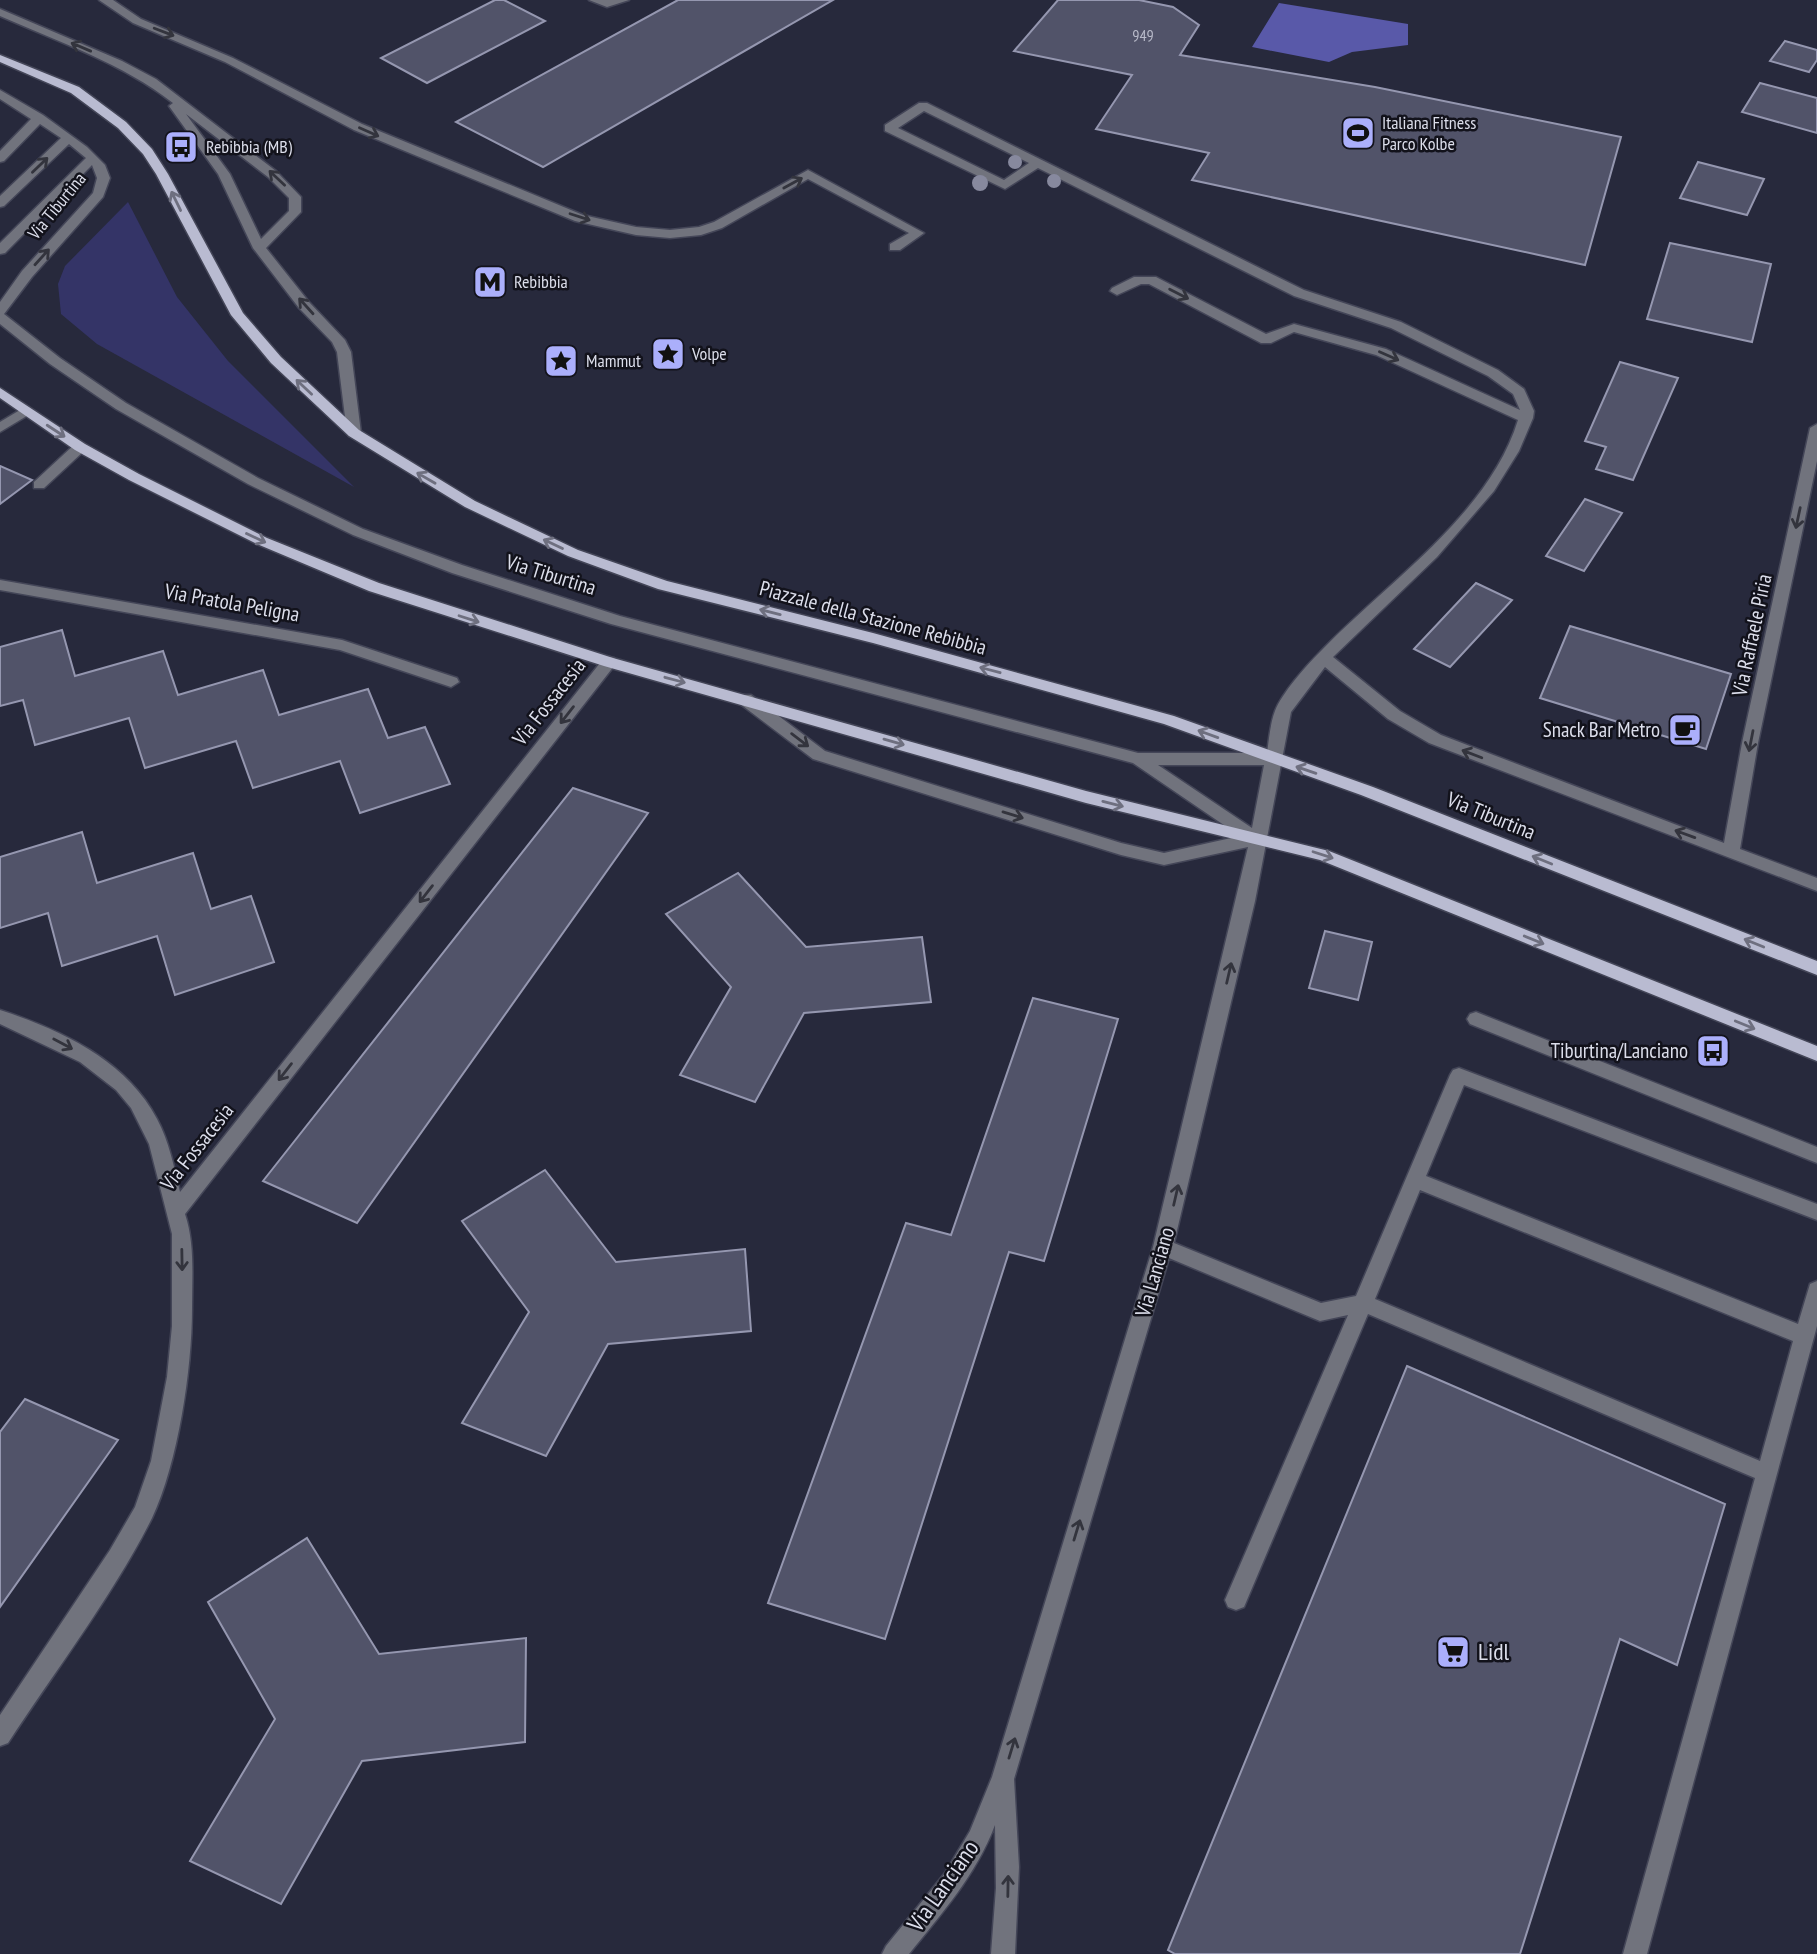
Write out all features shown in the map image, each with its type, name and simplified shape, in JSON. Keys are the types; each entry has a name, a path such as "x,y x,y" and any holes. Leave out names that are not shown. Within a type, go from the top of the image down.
{"main road":[{"name":"Piazzale della Stazione Rebibbia","path":"0,58 75,90 122,125 148,152 238,315 276,360 354,433 470,504 573,553 634,576 1093,698 1168,720 1272,759"},
{"name":"Via Tiburtina","path":"0,391 80,447 219,520 374,587 609,662 1086,797 1334,859 1817,1054"},
{"name":"Via Tiburtina","path":"1272,759 1367,791 1817,968"}],"street":[{"path":"105,0 137,21 229,60 358,127 579,218 636,231 670,234 701,230 718,225 808,174 918,233 895,247"},
{"path":"595,0 607,4 624,0"},
{"path":"0,12 118,63 163,89 272,174 295,197 297,206 295,212 259,248"},
{"path":"163,89 224,174 259,248 304,305 338,341 344,352 354,433"},
{"name":"Via Tiburtina","path":"0,94 39,118 92,159 104,181 99,194 27,274 0,311"},
{"path":"0,114 13,102"},
{"path":"1037,163 1005,184 889,128 923,106 1299,293 1396,325 1471,362 1511,385 1526,411"},
{"path":"0,158 39,118"},
{"name":"Via Tiburtina","path":"0,203 67,139"},
{"name":"Via Tiburtina","path":"0,250 92,159"},
{"path":"1117,291 1139,280 1152,280 1266,340 1279,332 1294,328 1381,352 1526,411"},
{"name":"Via Tiburtina","path":"0,317 55,361 121,406 288,500 387,544 457,569 616,620 1138,759 1272,759"},
{"path":"0,428 25,411"},
{"name":"Via Lanciano","path":"894,1954 953,1881 979,1838 1003,1777 1163,1247 1246,901 1283,711 1297,687 1323,657 1473,513 1497,481 1526,411"},
{"name":"Via Raffaele Piria","path":"1731,851 1750,743 1817,428"},
{"path":"39,485 80,447"},
{"name":"Via Pratola Peligna","path":"0,584 342,645 451,682"},
{"path":"1323,657 1394,715 1435,739 1817,886"},
{"name":"Via Fossacesia","path":"0,1735 118,1557 144,1511 161,1461 177,1377 182,1326 182,1234 175,1212 609,662"},
{"name":"Via Tiburtina","path":"745,699 819,755 1121,849 1164,859 1256,839"},
{"name":"Via Tiburtina","path":"1138,759 1256,839"},
{"path":"0,1017 36,1031 110,1071 132,1095 151,1124 175,1212"},
{"path":"1476,1019 1817,1155"},
{"path":"1236,1600 1459,1075 1817,1212"},
{"path":"1415,1180 1804,1336"},
{"path":"1163,1247 1320,1312 1363,1303 1766,1473"},
{"path":"1635,1954 1817,1290"},
{"name":"Via Lanciano","path":"1003,1777 1009,1838 1008,1903 1003,1954"}],"shaded area":[{"path":"1279,3 1408,24 1408,45 1352,52 1329,62 1252,47"},
{"path":"128,202 177,297 228,361 354,487 97,344 61,314 58,284 65,266"}],"building":[{"path":"495,0 504,0 545,21 427,83 381,58"},
{"path":"678,0 833,0 543,167 456,122"},
{"name":"Italiana Fitness Parco Kolbe","path":"1058,0 1139,0 1173,7 1199,25 1180,55 1375,87 1621,137 1585,265 1192,180 1209,153 1096,129 1132,75 1014,51"},
{"path":"1785,41 1817,50 1817,60 1809,72 1770,61"},
{"path":"1760,83 1817,98 1817,133 1742,112"},
{"path":"1698,162 1764,179 1747,215 1680,198"},
{"path":"1670,243 1771,264 1752,342 1647,319"},
{"path":"1620,362 1678,378 1633,480 1596,469 1606,447 1585,441"},
{"path":"0,466 32,480 0,504"},
{"path":"1585,499 1622,513 1584,571 1546,556"},
{"path":"1476,583 1512,600 1450,667 1414,649"},
{"path":"1570,626 1731,674 1706,749 1540,698"},
{"path":"62,630 75,676 163,651 178,695 263,670 279,715 368,689 388,738 425,727 450,784 360,813 340,761 253,788 236,741 145,768 129,718 35,745 23,700 0,706 0,647"},
{"path":"573,788 648,813 357,1223 263,1181"},
{"path":"82,832 97,883 193,853 211,909 251,896 274,962 175,995 157,936 62,966 48,913 0,928 0,857"},
{"path":"738,873 806,947 922,937 931,1002 804,1013 755,1102 680,1075 731,987 666,914"},
{"path":"1325,931 1372,942 1358,1000 1309,988"},
{"path":"1033,998 1118,1019 1044,1261 1009,1252 885,1639 768,1603 906,1223 951,1235"},
{"path":"545,1170 616,1262 745,1249 751,1331 608,1344 546,1456 462,1423 529,1312 462,1221"},
{"name":"Lidl","path":"1407,1366 1725,1504 1677,1665 1620,1639 1520,1954 1175,1954 1168,1950"},
{"path":"25,1399 118,1440 0,1607 0,1432"},
{"path":"307,1538 379,1654 526,1638 525,1742 362,1761 281,1904 190,1861 275,1719 208,1602"}],"place":[{"name":"Italiana Fitness Parco Kolbe","path":"1358,133"},
{"name":"Rebibbia (MB)","path":"181,147"},
{"name":"Rebibbia","path":"490,282"},
{"name":"Volpe","path":"668,354"},
{"name":"Mammut","path":"561,361"},
{"name":"Snack Bar Metro","path":"1685,730"},
{"name":"Tiburtina/Lanciano","path":"1713,1051"},
{"name":"Lidl","path":"1453,1652"}]}
